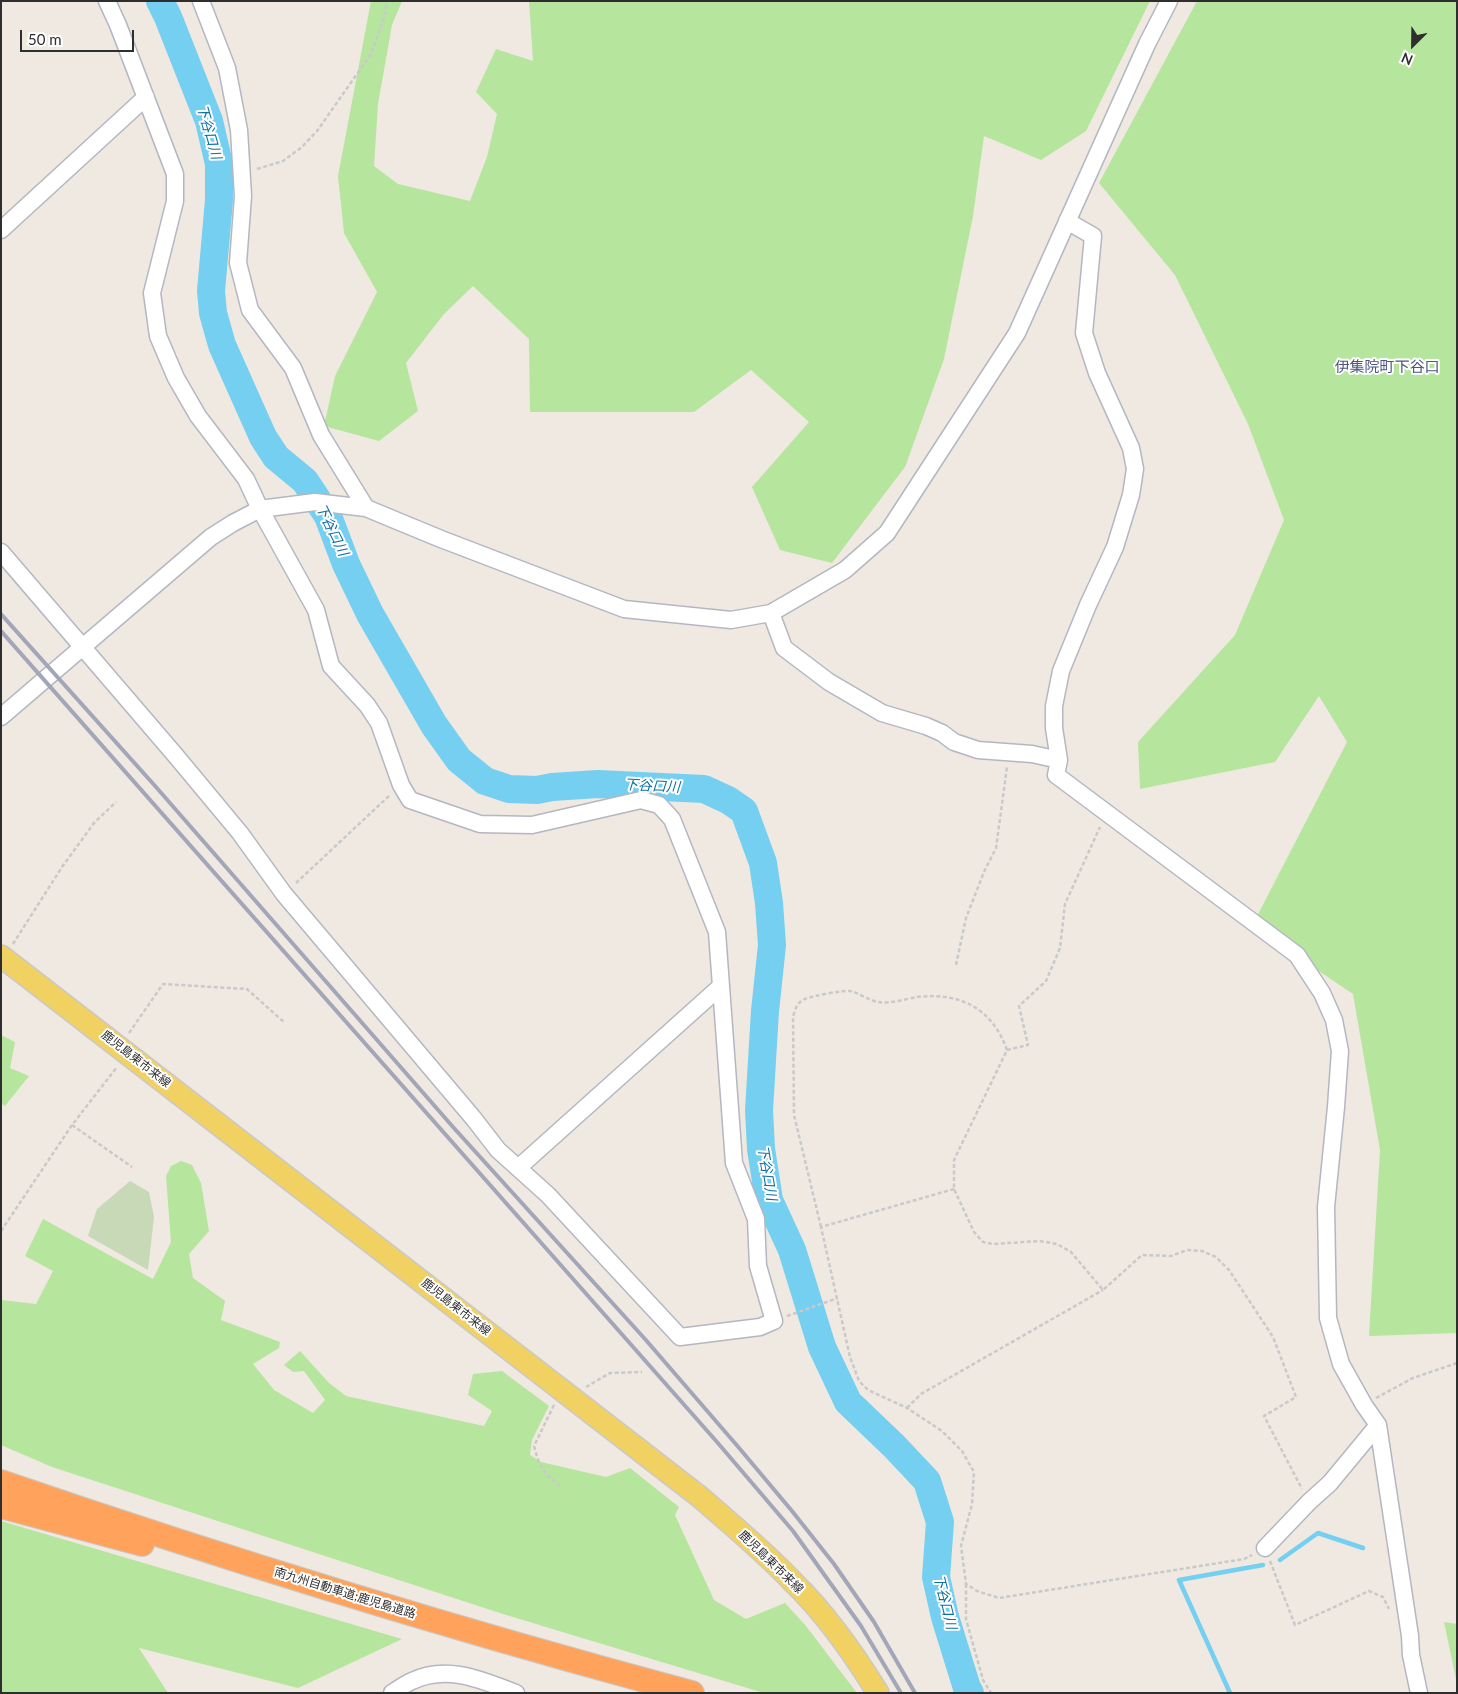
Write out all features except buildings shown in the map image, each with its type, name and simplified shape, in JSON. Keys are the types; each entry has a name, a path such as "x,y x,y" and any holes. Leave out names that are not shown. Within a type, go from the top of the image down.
{"highway":[{"path":"1,1467 66,1491 253,1553 374,1603"},
{"name":"南九州自動車道;鹿児島道路","path":"1,1482 374,1603 598,1668 692,1693"},
{"path":"1,1506 69,1526 374,1603"}],"main road":[{"name":"鹿児島東市来線","path":"3,957 700,1497 789,1578 840,1635 878,1693"}],"street":[{"path":"1,552 240,833 284,894 498,1150 548,1196 680,1337 760,1327 774,1321 758,1266 756,1219 734,1163 717,932 672,819 659,805 641,800 532,825 480,824 410,800 401,785 379,723 367,705 331,666 316,610 260,510 246,479 198,416 176,378 158,336 152,293 176,201 175,174 107,1"},
{"path":"201,1 227,68 239,130 243,196 238,263 250,310 293,368 321,435 366,508"},
{"path":"1,717 211,537 260,510 315,502 366,508 440,540 624,609 731,620 771,613 845,570 887,533 1017,333 1147,44 1169,1"},
{"path":"1,230 146,98"},
{"path":"1067,222 1093,236 1084,333 1097,373 1132,448 1135,469 1131,495 1115,547 1088,605 1061,671 1054,706 1054,728 1059,760 1056,775 1297,955 1322,993 1334,1020 1340,1050 1326,1207 1328,1318 1342,1364 1364,1405 1378,1425 1410,1636 1411,1655 1419,1693"},
{"path":"771,613 784,648 829,682 882,713 942,733 954,742 978,750 1009,754 1032,754 1059,760"},
{"path":"518,1168 721,986"},
{"path":"1264,1548 1330,1483 1378,1425"},
{"path":"392,1693 412,1680 434,1674 454,1673 478,1678 516,1693"}],"path":[{"path":"242,173 283,161 302,147 312,136 371,54 388,1"},
{"path":"956,965 966,918 984,872 996,848 1009,754"},
{"path":"284,894 401,785"},
{"path":"3,957 94,823 116,802"},
{"path":"1007,1050 1028,1045 1019,1006 1046,981 1060,948 1065,904 1106,813"},
{"path":"1,1231 124,1050 163,984 247,989 285,1023"},
{"path":"991,1693 983,1680 966,1619 966,1584 961,1546 972,1504 974,1472 962,1451 942,1432 907,1408 868,1390 859,1381 850,1357 838,1298 794,1115 793,1017 796,1007 804,999 850,991 880,1002 935,996 958,1000 980,1009 1002,1037 1007,1050 954,1160 954,1189 974,1232 983,1242 994,1244 1040,1241 1057,1244 1071,1252 1104,1290"},
{"path":"72,1125 132,1167"},
{"path":"821,1227 954,1189"},
{"path":"907,1408 921,1394 1104,1290 1142,1255 1171,1256 1187,1250 1202,1251 1216,1257 1229,1270 1273,1337 1296,1397 1264,1416 1309,1502"},
{"path":"774,1321 838,1298"},
{"path":"1364,1405 1413,1378 1457,1363"},
{"path":"562,1488 549,1478 540,1467 534,1446 556,1400 610,1373 642,1372"},
{"path":"966,1584 977,1591 1000,1598 1244,1559 1264,1548 1295,1625 1369,1591 1383,1597 1390,1611"}],"green space":[{"path":"371,1 402,1 392,25 378,104 374,166 398,184 470,201 487,157 497,114 476,92 496,49 533,61 529,1 1150,1 1086,131 1041,160 984,136 973,216 944,359 905,467 832,563 780,550 752,487 809,422 751,370 694,412 530,412 529,339 473,286 444,314 406,363 418,411 379,441 324,426 335,376 377,292 344,233 338,176"},
{"path":"1197,1 1457,1 1457,1333 1369,1336 1380,1150 1353,994 1252,926 1347,742 1319,696 1275,762 1140,789 1138,742 1235,635 1284,520 1248,424 1175,275 1099,183"},
{"path":"1,1035 15,1042 10,1068 29,1076 5,1106 1,1103"},
{"path":"181,1161 192,1165 201,1183 209,1231 189,1254 193,1278 225,1301 221,1320 280,1342 279,1348 253,1364 274,1390 313,1413 325,1400 304,1371 293,1372 284,1365 300,1351 329,1383 346,1396 484,1426 492,1411 468,1395 473,1374 502,1371 549,1406 532,1440 530,1455 541,1462 606,1477 630,1468 679,1507 675,1515 714,1600 746,1619 785,1603 806,1626 857,1693 764,1693 503,1614 52,1467 1,1445 1,1300 36,1304 53,1271 25,1256 43,1219 153,1279 171,1242 166,1176 171,1166"},
{"path":"130,1181 149,1192 154,1217 148,1270 88,1236 97,1209"},
{"path":"1,1521 402,1639 298,1688 139,1648 168,1693 1,1693"},
{"path":"1444,1622 1457,1624 1457,1684"}],"waterway":[{"name":"下谷口川","path":"160,1 209,121 219,164 219,200 211,291 213,313 222,345 263,437 276,457 305,481 328,516 346,564 370,614 434,725 459,760 485,781 509,789 537,790 552,787 598,784 704,789 728,800 744,811 763,863 769,903 772,945 765,1011 759,1110 761,1149 769,1200 792,1250 822,1347 848,1402 927,1481 940,1522 936,1577 945,1617 970,1693"},
{"path":"1280,1560 1318,1533 1363,1548"},
{"path":"1230,1693 1179,1580 1263,1565"}],"railway":[{"path":"1,614 156,787 453,1127 645,1339 740,1449 834,1564 874,1622 915,1693"},
{"path":"1,631 717,1442 793,1531 861,1626 901,1693"}],"district":[{"name":"伊集院町下谷口","path":"1387,367"}]}
